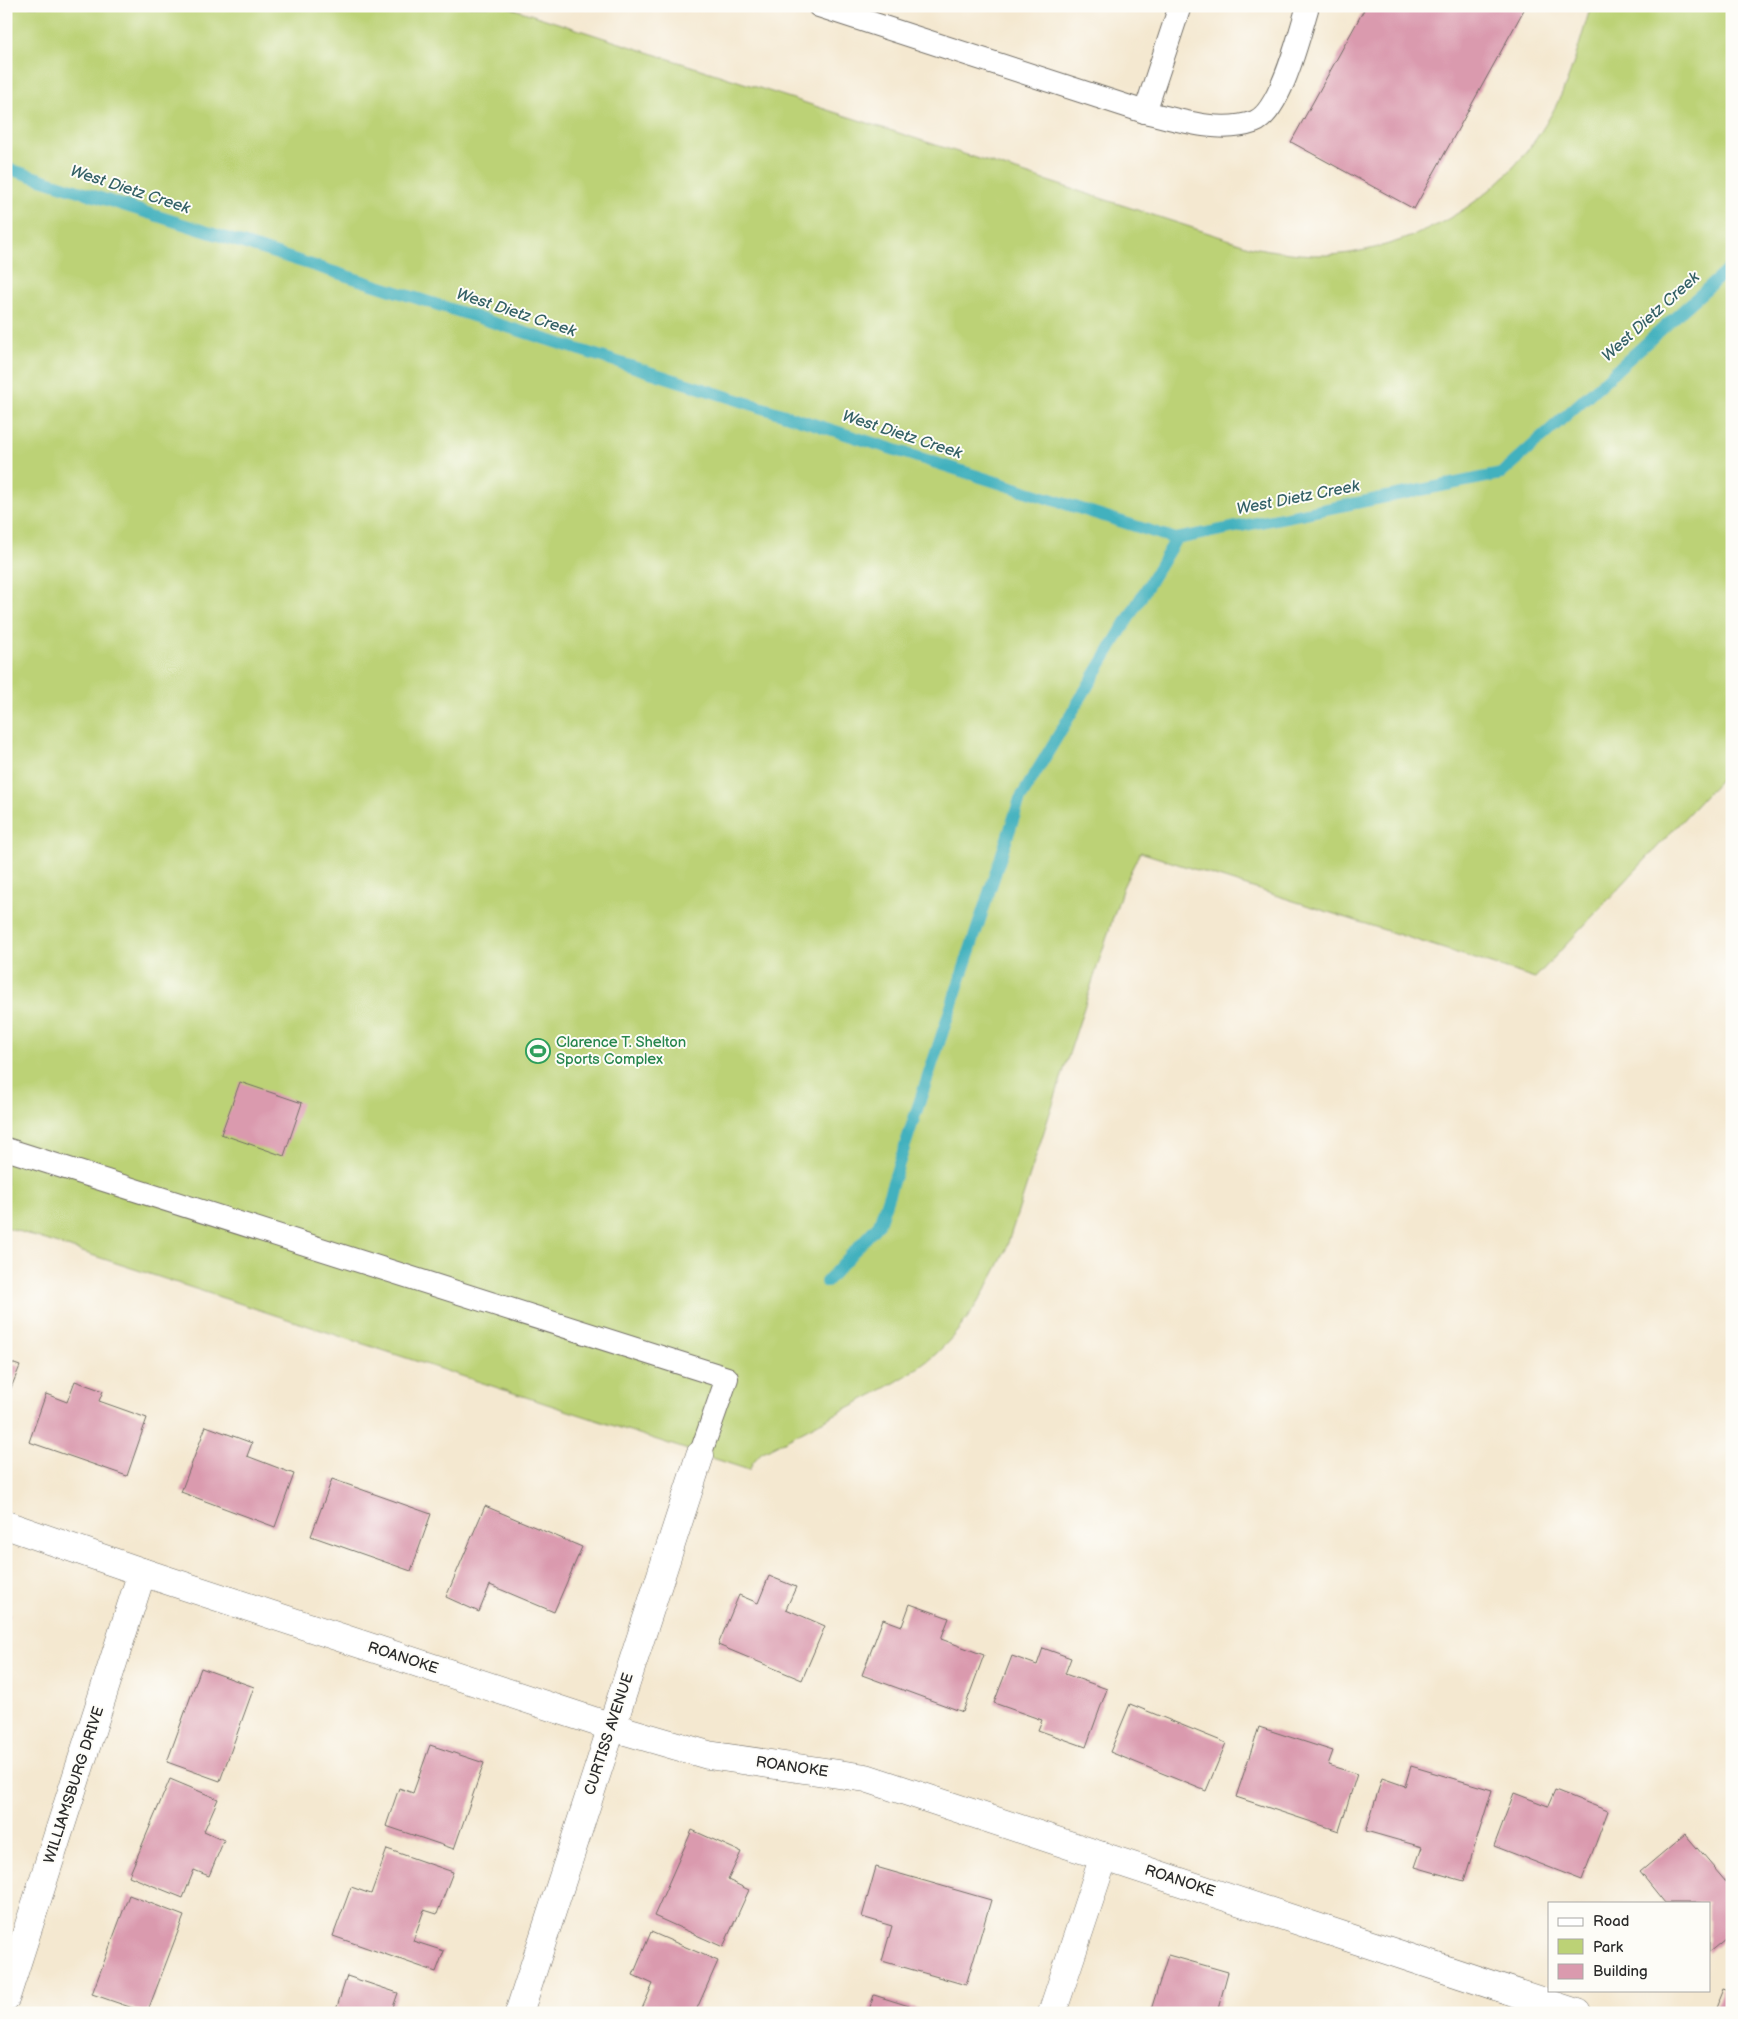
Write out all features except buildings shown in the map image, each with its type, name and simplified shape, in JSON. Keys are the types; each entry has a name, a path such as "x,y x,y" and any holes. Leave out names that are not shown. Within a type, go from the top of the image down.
{"street":[{"name":"CURTISS AVENUE","path":"519,2013 700,1454"},
{"name":"ROANOKE","path":"6,1525 142,1572 612,1727 708,1755 866,1778 1578,2012"},
{"name":"WILLIAMSBURG DRIVE","path":"6,1997 142,1572"},
{"path":"1052,2013 1104,1856"}],"lane":[{"path":"819,6 1145,112 1197,124 1226,127 1255,122 1267,111 1282,88 1308,6"},
{"path":"1145,112 1180,6"},
{"path":"6,1149 727,1378 700,1454"}],"green space":[{"path":"6,6 505,6 1252,247 1289,253 1326,255 1350,253 1385,245 1418,234 1449,219 1477,200 1503,178 1525,153 1545,124 1562,93 1591,6 1732,6 1732,767 1535,978 1140,852 1123,887 1005,1252 976,1306 948,1342 917,1368 886,1388 761,1453 749,1470 6,1227"}],"waterway":[{"name":"West Dietz Creek","path":"6,168 1176,539 1501,474 1732,266"},
{"path":"826,1282 879,1224 1020,799 1176,539"}],"place":[{"name":"Clarence T. Shelton Sports Complex","path":"538,1051"}]}
